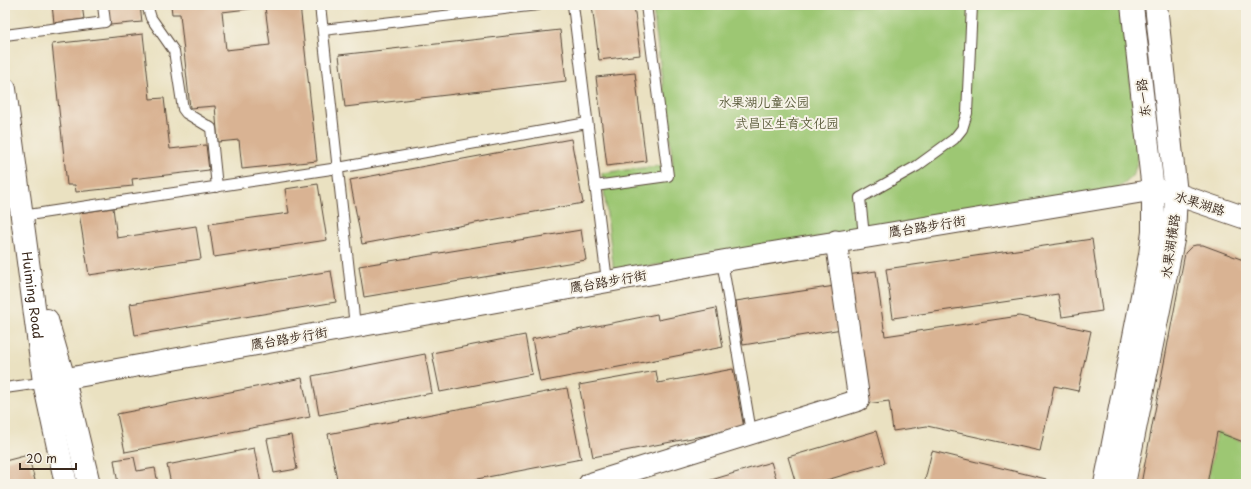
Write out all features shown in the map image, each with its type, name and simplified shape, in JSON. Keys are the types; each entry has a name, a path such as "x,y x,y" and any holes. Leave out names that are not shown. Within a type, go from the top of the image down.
{"main road":[{"name":"东一路","path":"1132,5 1154,190"},
{"name":"水果湖横路","path":"1124,484 1171,257 1176,194 1156,5"},
{"name":"Huiming Road","path":"5,89 27,250 54,380 66,484"},
{"name":"水果湖路","path":"1154,190 1176,194 1246,218"},
{"name":"水果湖横路","path":"1105,484 1150,255 1153,232 1154,190"},
{"name":"Huiming Road","path":"54,380 89,484"}],"street":[{"name":"鹰台路步行街","path":"54,380 864,236 1154,190"},
{"path":"589,484 751,432 859,400 836,241"}],"lane":[{"path":"5,35 105,22 103,5"},
{"path":"147,5 151,18 174,51 183,109 186,113 210,128 217,187"},
{"path":"320,5 355,326"},
{"path":"323,30 538,5"},
{"path":"573,5 607,281"},
{"path":"595,186 668,176 646,5"},
{"path":"864,236 860,198 917,166 946,145 954,139 966,121 972,5"},
{"path":"22,216 338,168 587,122"},
{"path":"722,261 751,432"},
{"path":"5,388 54,380"}],"green space":[{"name":"武昌区生育文化园","path":"694,5 1123,5 1137,153 1135,169 1127,182 1117,188 614,272 602,173 673,164 653,9"},
{"path":"1217,432 1246,443 1246,484 1207,484"}],"building":[{"path":"52,5 82,5 84,19 54,23"},
{"path":"108,5 140,5 142,22 110,25"},
{"path":"171,5 300,5 317,161 242,169 239,140 218,142 215,106 190,108 180,14 172,14","holes":["265,7 270,45 226,50 222,12"]},
{"path":"592,5 634,5 640,55 599,60"},
{"path":"560,30 566,81 345,107 339,55"},
{"path":"143,34 150,99 164,98 170,149 206,145 209,170 132,179 133,186 76,192 75,185 67,185 52,44"},
{"path":"635,73 646,161 607,166 596,77"},
{"path":"571,139 583,203 362,244 350,180"},
{"path":"318,184 327,240 214,257 209,224 289,213 285,189"},
{"path":"113,208 117,238 196,226 201,259 89,275 79,213"},
{"path":"581,230 586,260 364,297 359,266"},
{"path":"1092,239 1102,311 1062,317 1058,294 893,318 886,269"},
{"path":"1203,245 1246,261 1246,443 1217,432 1207,484 1141,484 1185,253 1192,246"},
{"path":"331,271 336,302 135,335 130,304"},
{"path":"876,271 885,336 1019,316 1091,331 1078,391 1054,386 1040,451 927,426 893,431 889,401 866,404 847,275"},
{"path":"5,281 9,308 5,309"},
{"path":"835,286 842,329 743,345 736,301"},
{"path":"716,308 723,347 540,382 532,339 657,314 658,320"},
{"path":"525,335 532,374 440,392 432,353"},
{"path":"425,354 432,393 319,415 312,376"},
{"path":"733,369 744,428 593,457 579,385 656,371 658,383"},
{"path":"302,378 310,417 125,452 117,414"},
{"path":"567,388 581,459 451,484 338,484 328,434"},
{"path":"876,431 885,463 813,484 796,484 788,457"},
{"path":"291,435 297,469 274,473 267,439"},
{"path":"254,448 261,484 171,484 167,465"},
{"path":"932,451 1046,479 1045,484 924,484"},
{"path":"28,455 36,484 5,484 5,461"},
{"path":"134,457 137,471 155,468 158,484 118,484 114,460"},
{"path":"771,462 778,484 698,484"}],"park label":[{"name":"水果湖儿童公园","path":"764,102"}]}
